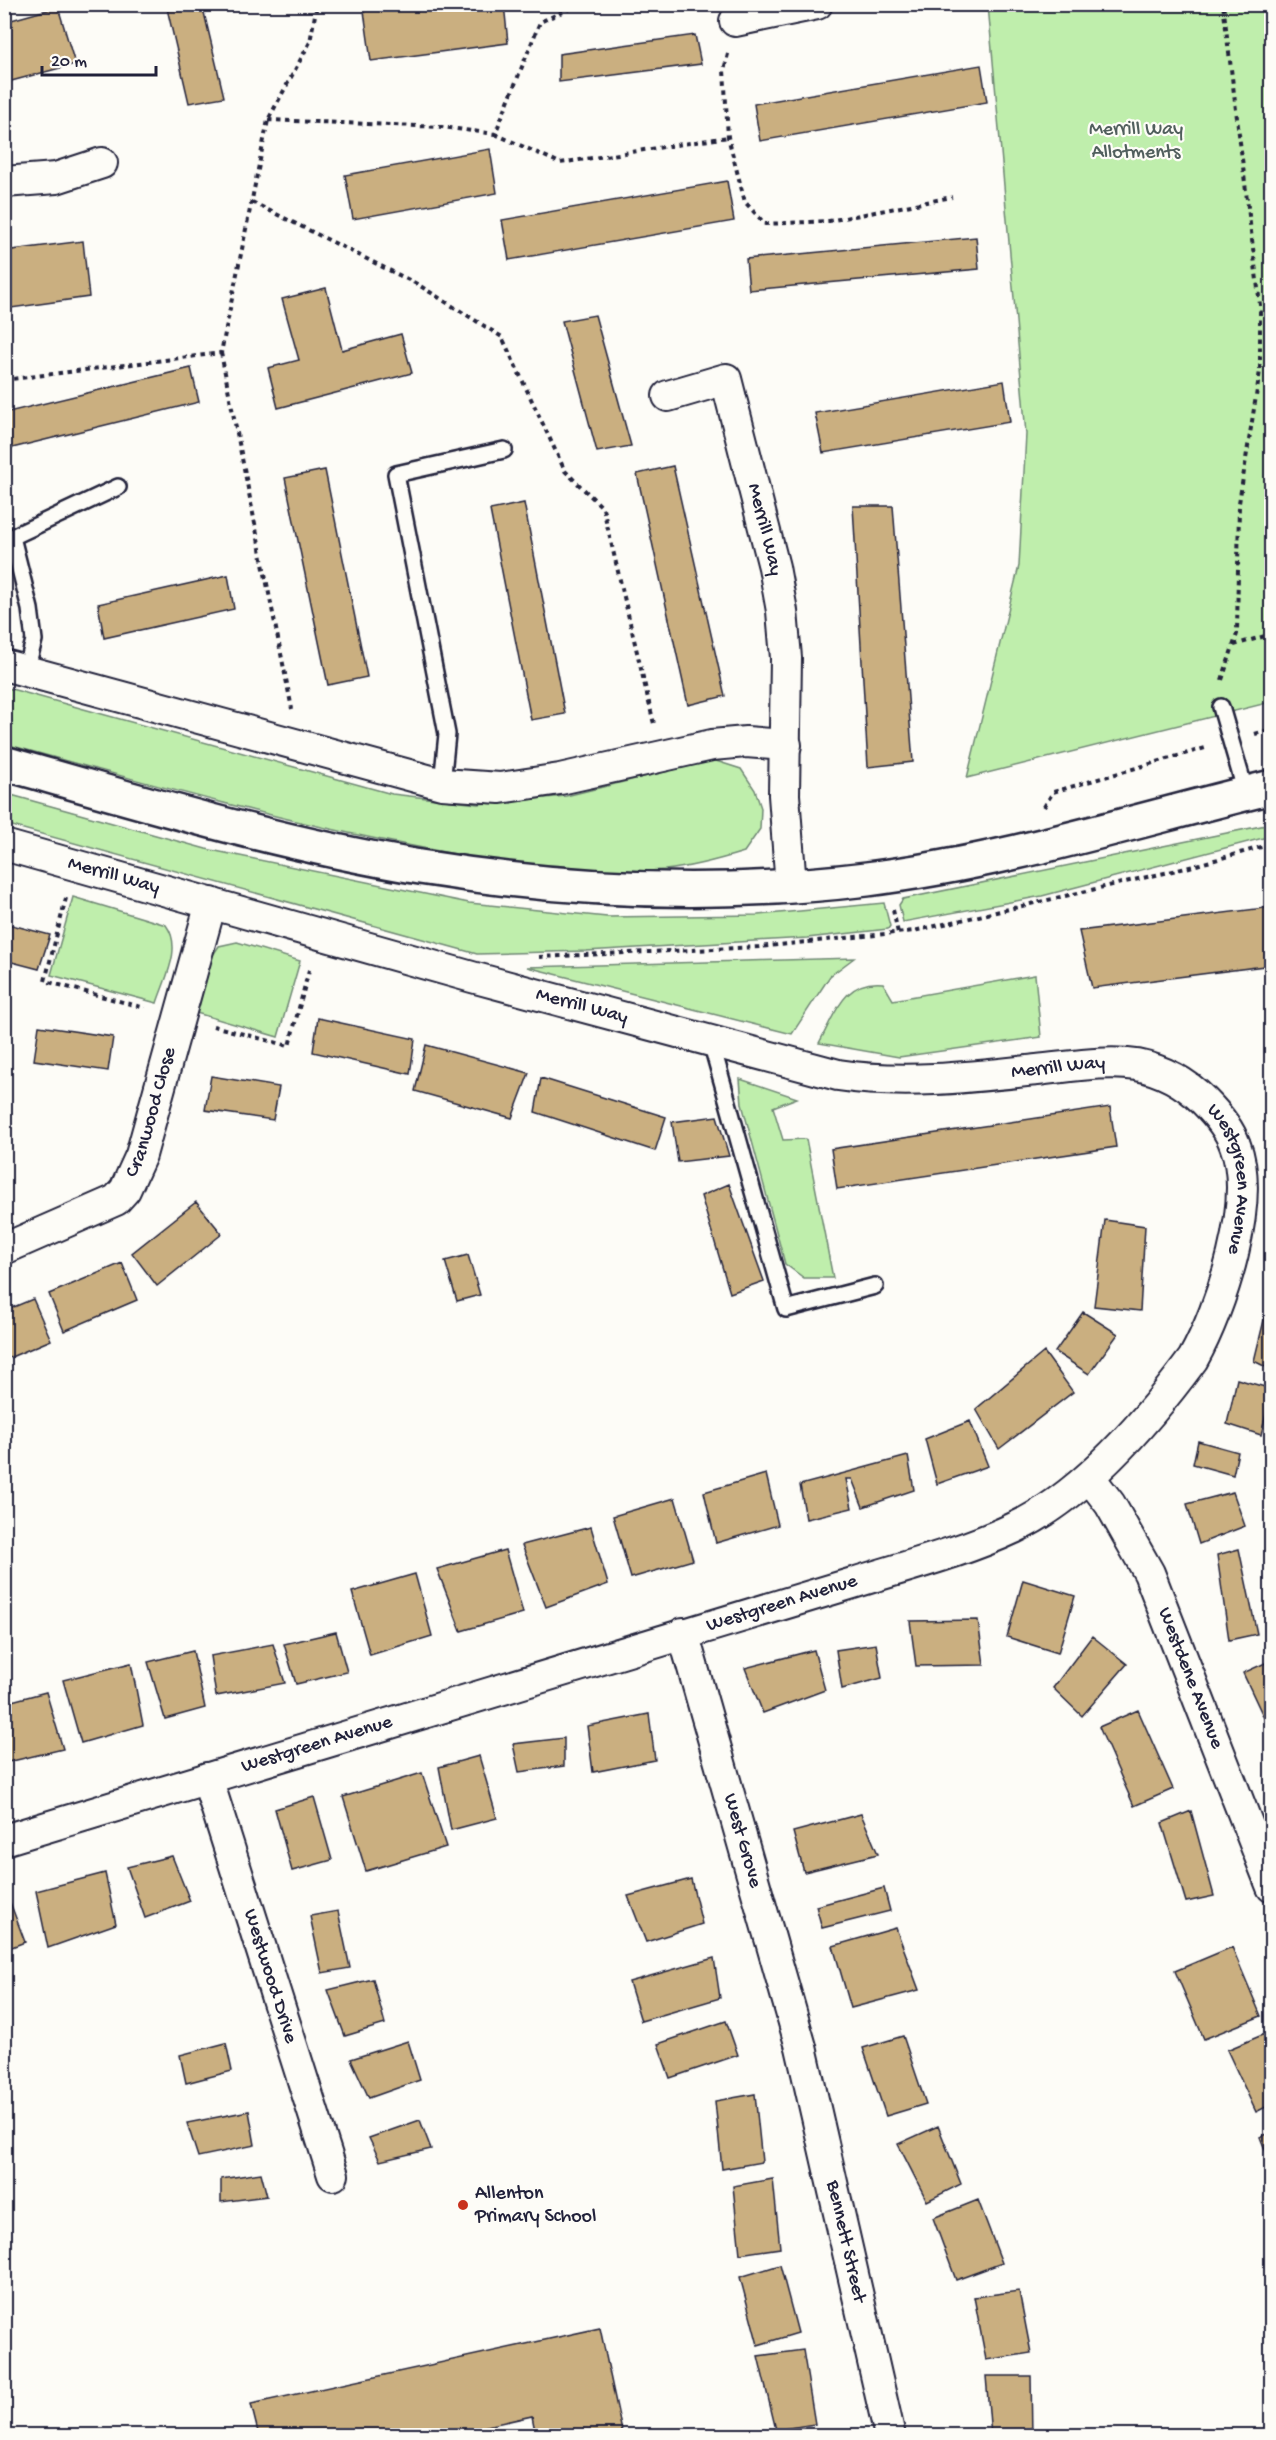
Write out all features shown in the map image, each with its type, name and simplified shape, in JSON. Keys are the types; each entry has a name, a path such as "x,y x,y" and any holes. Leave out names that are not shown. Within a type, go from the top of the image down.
{"street":[{"path":"735,21 817,4"},
{"path":"4,182 56,178 102,163"},
{"name":"Merrill Way","path":"668,396 726,379 774,567 783,611 786,658 784,795 791,886"},
{"path":"15,668 299,748 442,784 500,788 560,779 712,745 746,742 786,745"},
{"path":"4,763 318,847 419,867 532,883 604,888 709,890 791,886 928,870 1097,834 1258,790"},
{"name":"Merrill Way","path":"4,845 711,1042 838,1075 870,1079 925,1079 1094,1065 1135,1065 1169,1076"},
{"name":"Cranwood Close","path":"4,1249 116,1200 125,1190 141,1155 211,903"},
{"name":"Westgreen Avenue","path":"4,1840 984,1541 1045,1511 1090,1478 1193,1359 1214,1312 1238,1235 1241,1182 1236,1146 1229,1131 1211,1108 1183,1083 1169,1076"},
{"name":"Westdene Avenue","path":"1090,1478 1110,1504 1149,1573 1272,1887"},
{"name":"West Grove","path":"683,1633 801,2047"},
{"name":"Westwood Drive","path":"207,1778 333,2175"},
{"name":"Bennett Street","path":"801,2047 890,2436"}],"lane":[{"path":"442,784 447,734 396,474 504,450"},
{"path":"15,668 34,639 30,609 12,537 118,487"},
{"path":"1221,707 1231,741 1258,790"},
{"path":"711,1042 786,1309 875,1286"}],"path":[{"path":"299,748 221,353 268,120 310,42 318,4"},
{"path":"495,134 540,22 580,4"},
{"path":"1221,707 1222,680 1237,634 1239,503 1255,407 1262,337 1254,247 1222,4"},
{"path":"735,21 724,70 728,137 745,202 765,224 829,221 952,197"},
{"path":"268,120 442,127 495,134 560,163 728,137"},
{"path":"4,380 221,353"},
{"path":"1233,645 1272,634"},
{"path":"1016,852 1053,792 1272,729"},
{"path":"532,958 759,946 914,931 1186,868 1272,844"}],"green space":[{"name":"Merrill Way Allotments","path":"988,5 1271,5 1271,702 967,778 1019,566 1026,434"},
{"path":"4,687 392,794 478,804 566,796 713,760 741,769 755,790 761,808 760,829 744,852 705,863 665,870 630,872 558,869 451,853 287,819 5,744"},
{"path":"4,793 206,849 469,903 607,917 758,915 884,903 890,926 888,929 807,938 586,951 477,954 5,824"},
{"path":"1271,824 1271,836 1042,896 903,922 899,905 903,899"},
{"path":"73,897 166,925 171,934 173,953 157,1003 51,975"},
{"path":"237,942 300,961 278,1037 193,1012 207,964 219,946"},
{"path":"854,958 830,976 792,1034 527,967"},
{"path":"1035,975 1041,1037 899,1057 819,1043 842,1001 859,987 870,983 883,983 893,1000"},
{"path":"740,1079 797,1098 773,1107 783,1140 806,1139 833,1278 804,1278 785,1264 742,1104"}],"building":[{"path":"166,4 202,4 224,97 189,103"},
{"path":"363,4 504,4 508,43 371,61"},
{"path":"58,7 75,64 4,83 4,22"},
{"path":"695,35 701,64 559,82 559,54"},
{"path":"981,65 987,102 760,141 754,104"},
{"path":"490,149 497,193 353,219 345,175"},
{"path":"727,181 734,221 509,260 502,220"},
{"path":"976,237 979,269 749,290 746,259"},
{"path":"83,241 89,297 4,309 4,251"},
{"path":"326,288 342,350 401,334 412,373 278,408 268,368 299,360 282,299"},
{"path":"595,315 631,446 597,452 562,321"},
{"path":"191,368 199,402 4,450 4,413"},
{"path":"1004,381 1010,422 823,453 815,413"},
{"path":"673,466 725,696 688,705 637,474"},
{"path":"325,470 367,677 328,685 285,478"},
{"path":"524,503 565,714 531,720 490,510"},
{"path":"853,506 893,506 913,762 868,767"},
{"path":"228,575 234,609 104,638 98,604"},
{"path":"1272,907 1272,965 1092,988 1079,931"},
{"path":"4,923 50,935 39,969 4,960"},
{"path":"318,1018 415,1039 410,1074 313,1052"},
{"path":"39,1026 113,1037 108,1071 34,1060"},
{"path":"426,1045 529,1073 512,1118 415,1091"},
{"path":"211,1076 279,1087 273,1120 205,1110"},
{"path":"541,1078 666,1117 655,1151 535,1112"},
{"path":"1110,1107 1116,1147 837,1189 831,1149"},
{"path":"717,1116 729,1156 678,1162 672,1122"},
{"path":"729,1184 764,1281 730,1293 701,1196"},
{"path":"196,1202 222,1234 157,1286 132,1253"},
{"path":"1105,1220 1145,1226 1140,1311 1094,1306"},
{"path":"468,1255 480,1295 457,1301 445,1261"},
{"path":"122,1263 137,1300 64,1331 49,1294"},
{"path":"33,1299 51,1340 4,1360 4,1311"},
{"path":"1083,1312 1118,1334 1089,1374 1055,1352"},
{"path":"1265,1316 1272,1318 1272,1370 1254,1361"},
{"path":"1044,1352 1073,1392 999,1449 976,1409"},
{"path":"1237,1379 1272,1389 1261,1435 1227,1424"},
{"path":"970,1421 988,1466 937,1484 925,1439"},
{"path":"1198,1441 1238,1452 1233,1475 1193,1464"},
{"path":"908,1456 914,1490 863,1507 852,1479 846,1479 852,1508 806,1519 800,1485"},
{"path":"766,1474 778,1525 716,1543 704,1492"},
{"path":"1233,1492 1245,1526 1199,1544 1187,1504"},
{"path":"675,1498 693,1560 631,1578 613,1516"},
{"path":"591,1527 608,1584 546,1607 522,1545"},
{"path":"1239,1549 1257,1634 1229,1640 1217,1555"},
{"path":"505,1550 523,1613 461,1631 437,1569"},
{"path":"415,1574 432,1636 370,1655 352,1592"},
{"path":"1023,1580 1075,1596 1058,1653 1007,1637"},
{"path":"978,1620 984,1665 916,1666 910,1621"},
{"path":"336,1632 347,1672 296,1684 284,1644"},
{"path":"1092,1636 1127,1664 1082,1716 1053,1688"},
{"path":"273,1644 285,1683 216,1696 210,1656"},
{"path":"876,1644 882,1678 842,1689 836,1650"},
{"path":"814,1650 825,1690 763,1713 745,1668"},
{"path":"193,1651 205,1708 165,1719 148,1662"},
{"path":"1272,1660 1272,1735 1243,1673"},
{"path":"131,1663 143,1725 81,1743 63,1680"},
{"path":"46,1692 63,1749 4,1763 4,1703"},
{"path":"1138,1710 1173,1789 1134,1806 1099,1727"},
{"path":"649,1714 655,1760 593,1772 587,1726"},
{"path":"564,1738 564,1766 519,1772 513,1744"},
{"path":"479,1756 497,1818 451,1830 439,1767"},
{"path":"422,1773 446,1847 366,1871 343,1797"},
{"path":"314,1797 332,1860 292,1871 275,1809"},
{"path":"1191,1811 1214,1896 1186,1902 1162,1823"},
{"path":"861,1814 878,1854 804,1872 793,1832"},
{"path":"172,1856 190,1901 145,1918 127,1867"},
{"path":"105,1873 116,1924 48,1948 36,1891"},
{"path":"691,1879 702,1924 646,1942 628,1896"},
{"path":"884,1888 890,1911 822,1928 816,1906"},
{"path":"8,1897 25,1942 4,1950 4,1898"},
{"path":"338,1911 350,1968 322,1973 310,1916"},
{"path":"896,1928 919,1990 851,2008 833,1946"},
{"path":"1232,1947 1261,2016 1204,2039 1175,1971"},
{"path":"714,1958 720,1998 641,2021 629,1982"},
{"path":"373,1979 385,2024 345,2036 328,1990"},
{"path":"726,2021 738,2055 670,2078 658,2044"},
{"path":"1267,2033 1272,2045 1272,2104 1256,2112 1227,2050"},
{"path":"903,2036 926,2104 886,2116 863,2048"},
{"path":"408,2041 420,2080 369,2098 351,2059"},
{"path":"226,2043 232,2071 186,2083 180,2055"},
{"path":"755,2094 762,2162 722,2169 715,2101"},
{"path":"249,2111 255,2145 198,2157 187,2123"},
{"path":"420,2120 431,2149 380,2161 369,2138"},
{"path":"938,2126 961,2184 927,2201 898,2144"},
{"path":"1272,2132 1272,2167 1260,2137"},
{"path":"261,2173 267,2196 221,2202 221,2179"},
{"path":"773,2179 780,2248 740,2254 733,2186"},
{"path":"978,2200 1002,2263 956,2280 933,2218"},
{"path":"780,2265 798,2333 758,2345 740,2277"},
{"path":"1019,2291 1031,2353 986,2360 974,2297"},
{"path":"600,2328 623,2436 536,2436 532,2416 478,2428 480,2436 259,2436 251,2404"},
{"path":"803,2350 815,2424 776,2430 758,2356"},
{"path":"986,2376 1031,2376 1032,2436 991,2436"}],"place":[{"name":"Allenton Primary School","path":"463,2205"}]}
